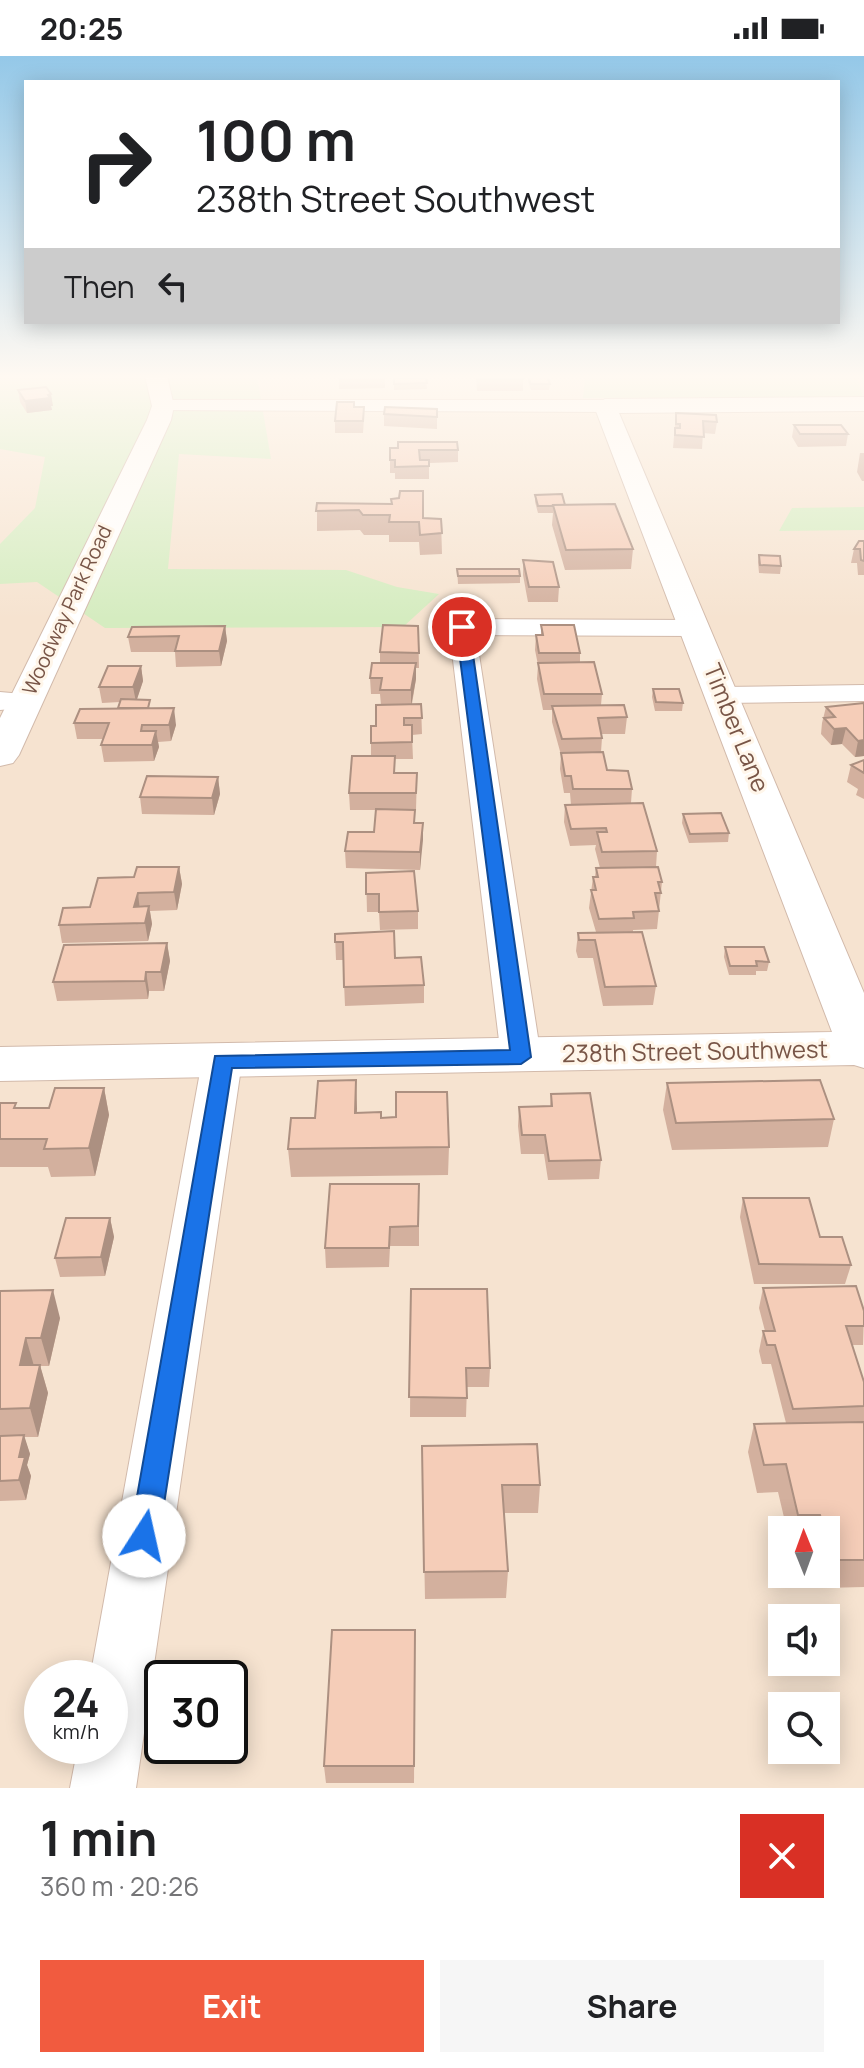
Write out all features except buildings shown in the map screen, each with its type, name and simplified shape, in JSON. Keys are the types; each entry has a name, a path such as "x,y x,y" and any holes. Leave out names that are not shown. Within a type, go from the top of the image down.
{"street":[{"name":"Woodway Park Road","path":"0,755 12,701 137,457"},
{"name":"Timber Lane","path":"626,457 864,1050"},
{"path":"521,1057 462,627 696,628"},
{"path":"722,695 864,693"},
{"name":"238th Street Southwest","path":"0,1064 864,1050"},
{"path":"124,1660 222,1061"},
{"path":"103,1788 107,1764"}],"shaded area":[{"path":"0,457 864,457 864,1788 0,1788"}],"green space":[{"path":"45,457 179,457 168,569 346,570 397,587 439,594 403,627 105,628 37,582 0,584 0,544 35,508"},
{"path":"231,457 271,457 271,459"},
{"path":"864,507 864,530 779,531 792,508"}],"route":[{"path":"144,1536 222,1061 521,1057 462,627"}]}
